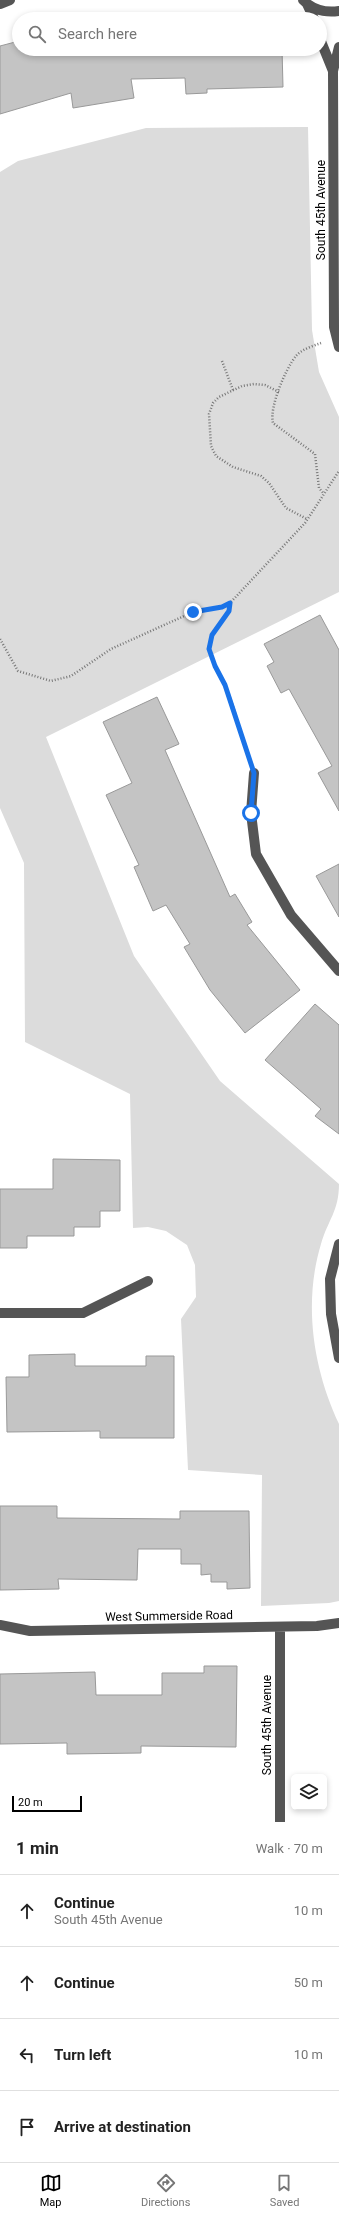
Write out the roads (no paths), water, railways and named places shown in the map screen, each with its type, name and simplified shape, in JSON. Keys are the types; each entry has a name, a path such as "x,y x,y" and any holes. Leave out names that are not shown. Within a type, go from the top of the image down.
{"street":[{"path":"0,4 10,0"},
{"path":"305,2 321,10 339,10"},
{"path":"305,2 310,12"},
{"name":"South 45th Avenue","path":"338,343 334,327 333,72 339,47"},
{"name":"South 45th Avenue","path":"326,56 333,72"},
{"path":"254,773 251,813 256,854 290,914 339,971"},
{"path":"339,1244 330,1278 331,1314 339,1358"},
{"path":"0,1313 83,1312 148,1281"},
{"name":"West Summerside Road","path":"0,1625 30,1631 280,1627 317,1626 339,1623"},
{"name":"South 45th Avenue","path":"280,1627 280,1822"}]}
